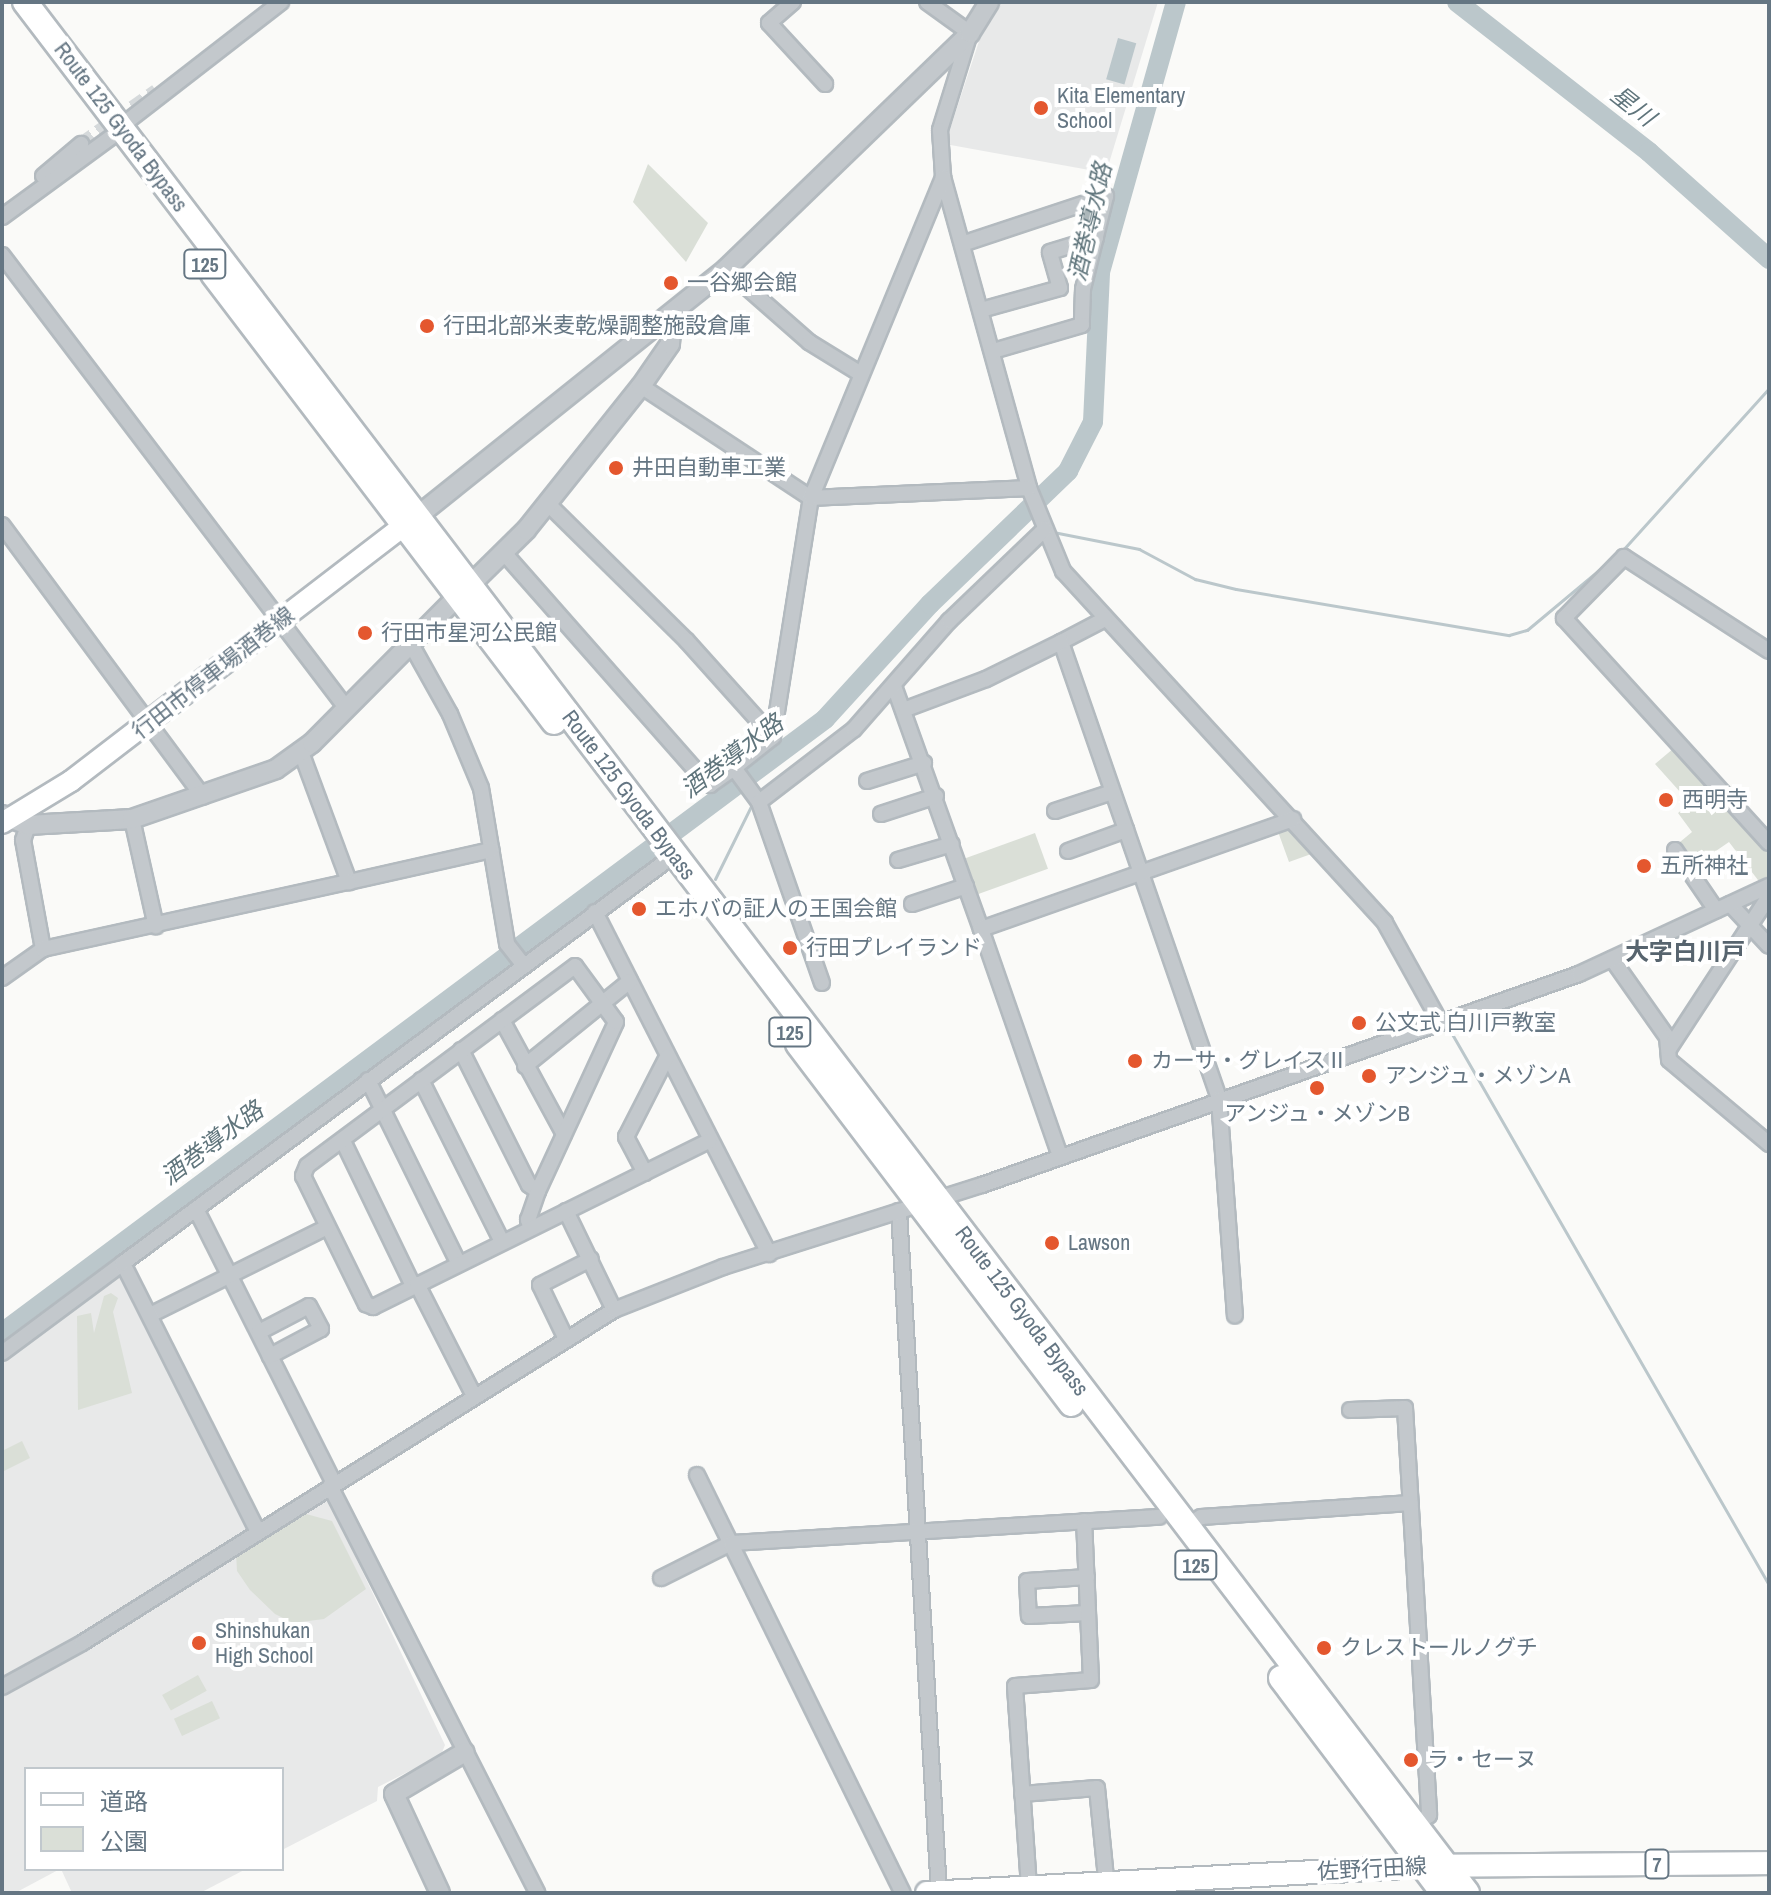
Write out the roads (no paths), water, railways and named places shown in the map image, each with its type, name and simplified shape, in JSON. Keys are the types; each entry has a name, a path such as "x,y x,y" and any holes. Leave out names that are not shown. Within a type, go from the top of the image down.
{"highway":[{"name":"Route 125 Gyoda Bypass","path":"6,2 115,133 464,590 648,833 919,1205 1159,1517 1434,1866 1467,1893"},
{"name":"Route 125 Gyoda Bypass","path":"25,2 115,133"},
{"name":"Route 125 Gyoda Bypass","path":"919,1205 1186,1526 1416,1826 1443,1893"}],"main road":[{"name":"行田市停車場酒巻線","path":"9,818 149,723 411,521"},
{"name":"佐野行田線","path":"927,1893 1029,1887 1107,1889 1268,1884 1434,1866 1769,1863"}],"street":[{"path":"8,213 281,2"},
{"path":"793,2 769,23 825,84"},
{"path":"927,2 970,33"},
{"path":"989,2 970,33 940,130 943,177 1031,490 1063,571 1385,923 1446,1020"},
{"path":"411,521 726,269 970,33"},
{"path":"163,86 212,55"},
{"path":"8,213 81,144"},
{"path":"505,554 704,780 710,785 735,770 773,737 811,498 943,177"},
{"path":"962,244 1106,196 1083,289 1082,325 993,351"},
{"path":"981,310 1060,288 1050,252 1096,238"},
{"path":"2,255 347,709"},
{"path":"726,269 809,342 861,374"},
{"path":"9,818 132,819 203,797 276,769 301,752 412,646 464,590 505,554 548,504 641,386 670,344 672,314"},
{"path":"641,386 811,498 1031,490"},
{"path":"548,504 686,640 773,737"},
{"path":"2,525 203,797"},
{"path":"759,802 854,729 949,621 1045,529"},
{"path":"1769,651 1624,557 1564,618 1769,843"},
{"path":"906,709 986,679 1105,619"},
{"path":"1061,642 1219,1099 1235,1315"},
{"path":"412,646 450,714 481,788 507,944 546,987"},
{"path":"894,686 906,709 1060,1156"},
{"path":"301,752 349,882"},
{"path":"867,781 924,763"},
{"path":"735,770 759,802 822,983"},
{"path":"1055,811 1112,792"},
{"path":"881,814 936,796"},
{"path":"9,818 23,840 43,949"},
{"path":"132,819 156,926"},
{"path":"981,929 1293,819"},
{"path":"1068,851 1126,830"},
{"path":"898,860 952,844"},
{"path":"2,978 43,949 491,850"},
{"path":"1675,850 1723,907 1751,926 1769,946"},
{"path":"2,1353 665,858"},
{"path":"912,904 966,886"},
{"path":"2,1687 614,1310 1446,1020 1612,959 1769,886"},
{"path":"1669,1049 1703,990 1751,926 1769,896"},
{"path":"595,912 769,1254"},
{"path":"1612,959 1667,1037 1669,1060 1769,1144"},
{"path":"531,1228 528,1220 538,1191 616,1022 575,966 307,1166 303,1176 366,1304 373,1307 709,1141"},
{"path":"525,1066 630,981"},
{"path":"502,1020 564,1134"},
{"path":"461,1050 529,1185 538,1191"},
{"path":"645,1173 626,1137 667,1057"},
{"path":"368,1080 459,1264"},
{"path":"421,1080 502,1242"},
{"path":"343,1141 474,1396"},
{"path":"919,1205 919,1531 939,1893"},
{"path":"196,1209 537,1893"},
{"path":"566,1211 614,1310"},
{"path":"150,1315 327,1227"},
{"path":"566,1339 540,1285 591,1259"},
{"path":"123,1263 258,1532"},
{"path":"259,1332 309,1306 321,1329 270,1356"},
{"path":"1350,1410 1405,1408 1429,1815 1416,1826"},
{"path":"697,1475 903,1893"},
{"path":"1186,1526 1201,1517 1411,1503"},
{"path":"661,1578 731,1543 1159,1517"},
{"path":"1029,1887 1015,1686 1091,1680 1084,1521"},
{"path":"1087,1577 1027,1581 1029,1616 1088,1613"},
{"path":"440,1893 394,1794 465,1752"},
{"path":"1022,1794 1097,1788 1107,1889"}],"waterway":[{"name":"酒巻導水路","path":"2,1333 825,719 930,604 1068,471 1093,422 1100,272 1176,2"},
{"name":"星川","path":"1457,2 1649,152 1769,259"},
{"path":"1621,552 1769,388"},
{"path":"1053,532 1139,549 1195,579 1236,589 1509,635 1527,630 1612,559"},
{"path":"715,879 751,806"},
{"path":"1448,1027 1769,1585"}],"tunnel":[{"path":"81,144 156,91"}],"place":[{"name":"Kita Elementary School","path":"1041,108"},
{"name":"一谷郷会館","path":"671,283"},
{"name":"行田北部米麦乾燥調整施設倉庫","path":"427,326"},
{"name":"井田自動車工業","path":"616,468"},
{"name":"行田市星河公民館","path":"365,633"},
{"name":"西明寺","path":"1666,800"},
{"name":"五所神社","path":"1644,866"},
{"name":"エホバの証人の王国会館","path":"639,909"},
{"name":"行田プレイランド","path":"790,948"},
{"name":"公文式 白川戸教室","path":"1359,1023"},
{"name":"カーサ・グレイスⅡ","path":"1135,1061"},
{"name":"アンジュ・メゾンA","path":"1369,1076"},
{"name":"アンジュ・メゾンB","path":"1317,1088"},
{"name":"Lawson","path":"1052,1243"},
{"name":"Shinshukan High School","path":"199,1643"},
{"name":"クレストールノグチ","path":"1324,1648"},
{"name":"ラ・セーヌ","path":"1411,1760"}],"district":[{"name":"大字白川戸","path":"1685,952"}]}
